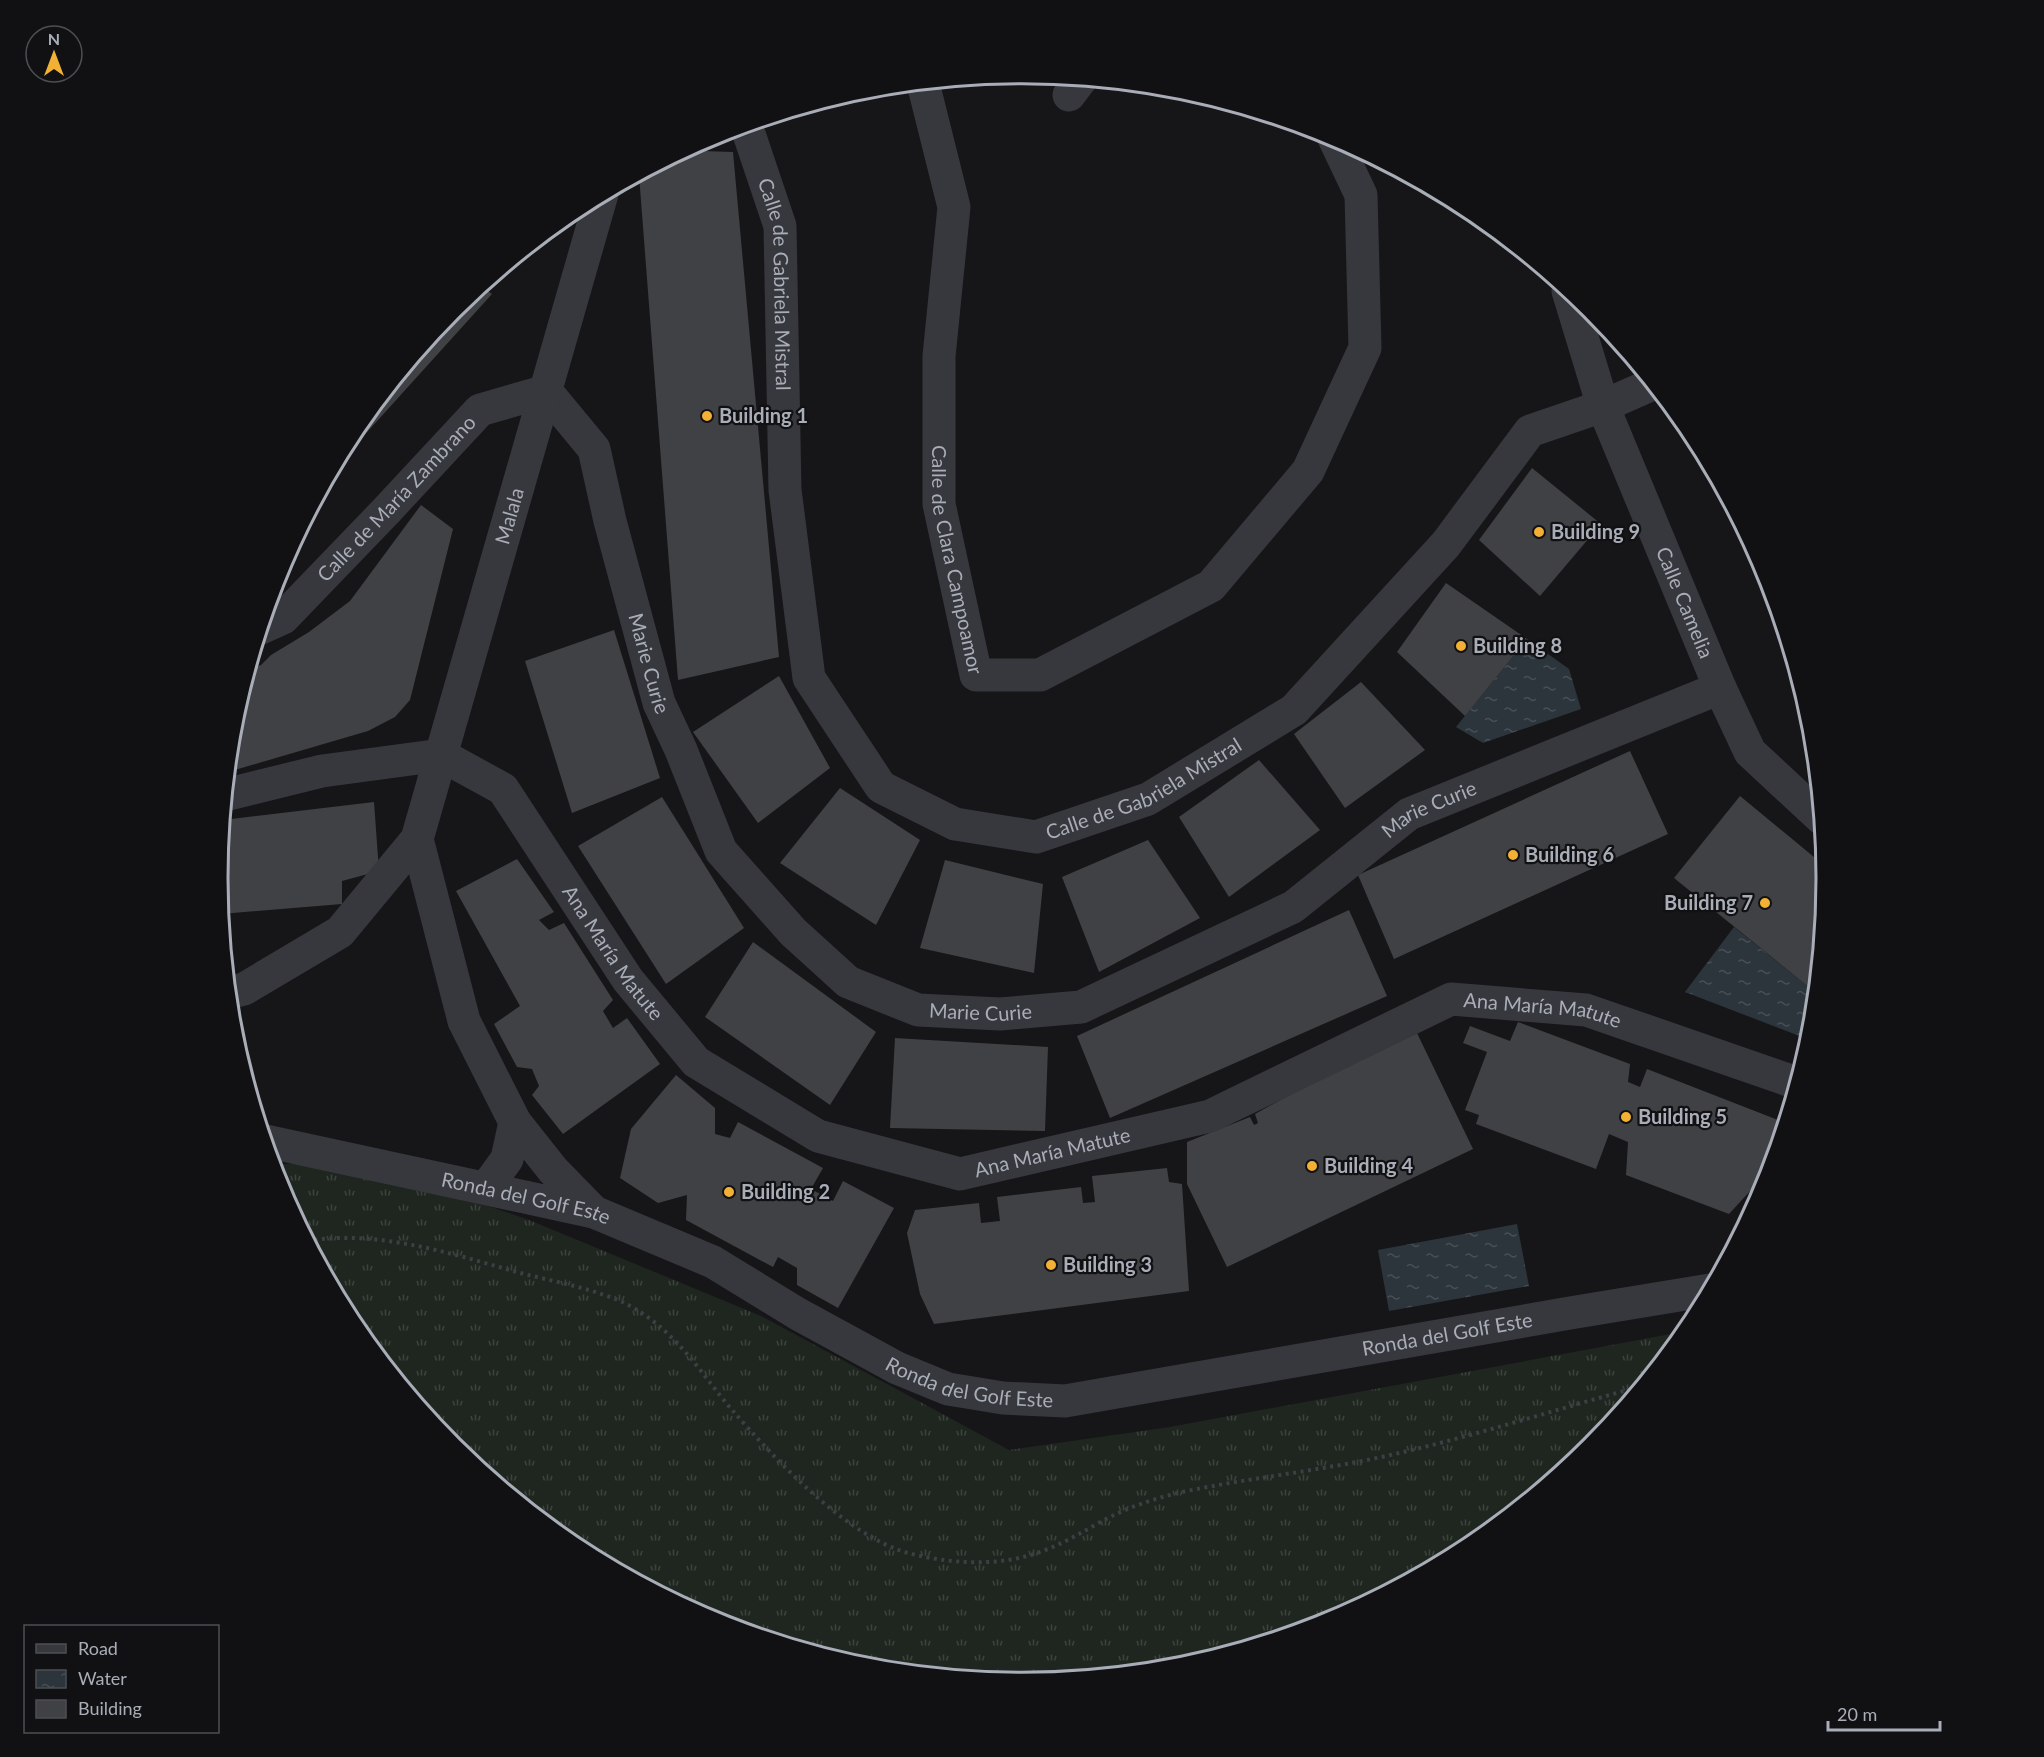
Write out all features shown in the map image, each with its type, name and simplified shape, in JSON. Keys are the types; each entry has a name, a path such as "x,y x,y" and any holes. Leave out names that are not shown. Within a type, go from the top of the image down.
{"street":[{"name":"Calle de Clara Campoamor","path":"925,90 954,207 939,356 939,504 976,675 1040,675 1211,586 1308,471 1365,348 1361,195 1340,150"},
{"name":"Calle de Gabriela Mistral","path":"749,133 780,226 785,490 809,678 881,787 955,824 1036,837 1148,799 1294,710 1446,544 1530,431 1603,406 1646,387"},
{"name":"Malala","path":"417,839 598,207"},
{"name":"Calle Camelia","path":"1573,306 1603,406 1720,688 1750,752 1813,811"},
{"name":"Calle de María Zambrano","path":"270,624 283,618 480,410 546,391"},
{"name":"Marie Curie","path":"546,391 594,449 610,521 659,703 681,750 721,851 793,932 848,982 918,1010 1000,1014 1081,1007 1293,907 1408,814 1720,688"},
{"path":"232,793 322,771 441,755"},
{"name":"Ana María Matute","path":"441,755 503,789 628,980 696,1062 818,1136 960,1174 1210,1116 1451,999 1586,1010 1790,1081"},
{"path":"236,991 244,989 340,932 417,839"},
{"path":"417,839 464,1021 515,1122 553,1170 594,1212"},
{"path":"486,1188 507,1159 515,1122"},
{"name":"Ronda del Golf Este","path":"273,1143 594,1212 713,1262 798,1314 897,1368 948,1389 1003,1398 1065,1401 1700,1292"}],"green space":[{"path":"281,1164 368,1164 529,1220 761,1316 1009,1450 1170,1427 1673,1334 1619,1402 1584,1440 1506,1509 1419,1567 1326,1613 1228,1646 1177,1658 1126,1666 1022,1673 918,1666 867,1658 816,1646 718,1613 625,1567 538,1509 460,1440 392,1362 361,1320 334,1276 309,1230"}],"water":[{"path":"1527,639 1569,669 1581,709 1483,743 1456,727"},
{"path":"1734,927 1809,987 1800,1036 1685,992"},
{"path":"1517,1224 1529,1286 1389,1311 1378,1250"}],"building":[{"name":"Building 1","path":"703,151 733,152 779,657 678,680 640,182"},
{"path":"488,291 492,294 358,443 425,355"},
{"name":"Building 9","path":"1532,468 1601,524 1540,596 1479,540"},
{"path":"421,505 453,529 410,700 395,717 368,731 235,770 257,667 350,601"},
{"name":"Building 8","path":"1446,583 1527,639 1465,716 1397,652"},
{"path":"614,630 660,778 572,813 525,661"},
{"path":"779,676 830,768 758,823 693,732"},
{"path":"1361,682 1425,750 1345,808 1294,734"},
{"name":"Building 6","path":"1630,751 1668,834 1394,959 1358,875"},
{"path":"1259,760 1320,830 1229,897 1179,817"},
{"path":"840,788 920,840 876,925 780,863"},
{"name":"Building 7","path":"1740,796 1816,858 1815,930 1809,987 1674,878"},
{"path":"662,797 744,928 666,984 578,846"},
{"path":"374,802 379,871 342,881 342,904 229,913 230,819"},
{"path":"1148,840 1200,918 1099,972 1062,877"},
{"path":"517,859 554,912 539,920 549,930 564,923 613,1000 603,1011 613,1028 627,1018 660,1064 563,1134 532,1095 539,1086 532,1069 517,1067 494,1024 520,1006 456,891"},
{"path":"945,860 1043,884 1034,973 920,948"},
{"path":"1349,910 1387,996 1110,1118 1077,1036"},
{"path":"753,942 876,1032 830,1105 705,1017"},
{"name":"Building 5","path":"1518,1022 1630,1064 1628,1082 1640,1087 1647,1069 1778,1120 1753,1189 1729,1214 1626,1175 1628,1142 1609,1134 1596,1169 1476,1124 1479,1115 1465,1110 1487,1052 1463,1043 1470,1026 1510,1041"},
{"name":"Building 4","path":"1416,1031 1473,1149 1227,1267 1187,1184 1187,1142 1250,1117 1254,1125 1258,1123 1255,1114 1338,1068"},
{"path":"895,1038 1048,1047 1045,1131 890,1128"},
{"name":"Building 2","path":"676,1075 715,1108 715,1134 730,1138 738,1122 823,1168 811,1189 833,1201 843,1181 894,1208 838,1308 797,1285 797,1268 778,1257 773,1267 686,1220 687,1195 658,1203 620,1178 631,1129"},
{"name":"Building 3","path":"1167,1168 1169,1182 1182,1184 1189,1291 934,1324 920,1294 907,1233 915,1210 979,1203 981,1223 1000,1221 997,1197 1081,1187 1083,1203 1095,1202 1092,1176"}],"place":[{"name":"Building 1","path":"707,416"},
{"name":"Building 9","path":"1539,532"},
{"name":"Building 8","path":"1461,646"},
{"name":"Building 6","path":"1513,855"},
{"name":"Building 7","path":"1765,903"},
{"name":"Building 5","path":"1626,1117"},
{"name":"Building 4","path":"1312,1166"},
{"name":"Building 2","path":"729,1192"},
{"name":"Building 3","path":"1051,1265"}]}
